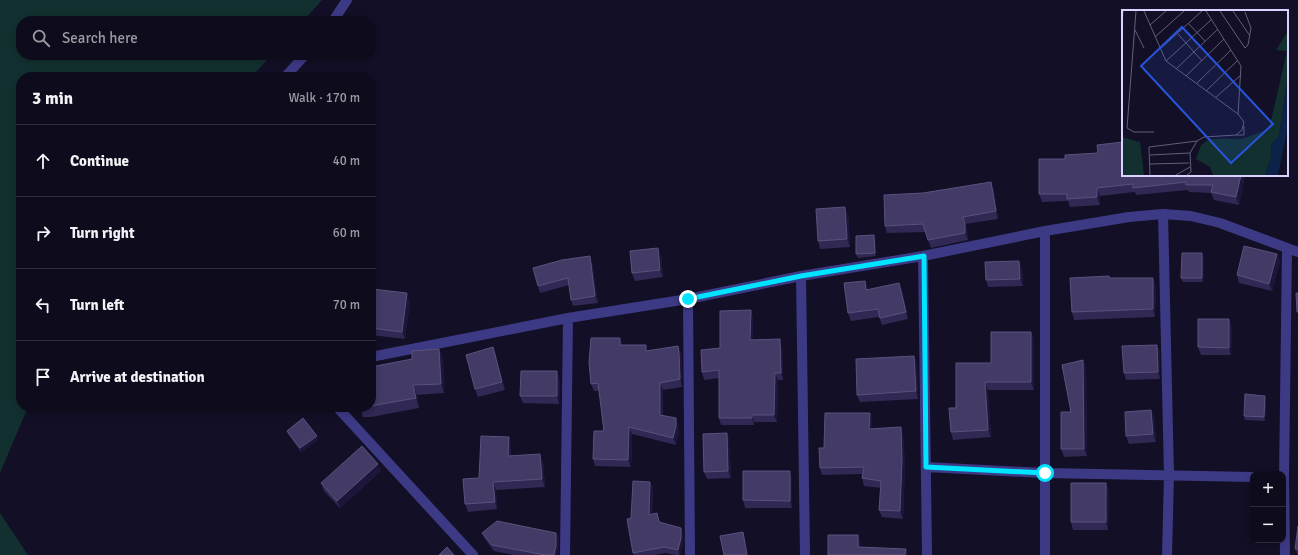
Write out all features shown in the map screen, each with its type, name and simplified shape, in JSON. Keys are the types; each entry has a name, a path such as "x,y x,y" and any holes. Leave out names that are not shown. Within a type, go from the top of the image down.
{"street":[{"path":"336,16 347,0"},
{"path":"290,72 301,60"},
{"path":"1163,214 1168,476 1167,555"},
{"path":"376,356 568,318 688,299 801,276 924,256 1045,231 1129,217 1163,214 1191,216 1220,223 1298,252"},
{"path":"1045,231 1045,555"},
{"path":"1283,471 1287,248"},
{"path":"924,256 927,555"},
{"path":"801,276 805,555"},
{"path":"688,299 690,555"},
{"path":"565,555 568,318"},
{"path":"342,412 473,555"},
{"path":"926,467 1045,473 1250,477"},
{"path":"1284,507 1285,555"}],"green space":[{"path":"0,0 322,0 308,16 16,16 16,60 267,60 256,72 16,72 16,412 26,412 0,473"},
{"path":"0,513 28,555 0,555"}],"building":[{"path":"1122,142 1122,176 1241,176 1236,197 1211,192 1213,185 1186,185 1186,182 1133,188 1133,184 1097,188 1097,197 1067,199 1067,194 1039,194 1039,159 1065,159 1065,155 1098,153 1097,145"},
{"path":"991,182 996,211 963,217 965,233 928,240 923,224 885,226 884,195 923,193"},
{"path":"845,207 847,239 818,241 816,209"},
{"path":"874,235 875,253 856,254 856,236"},
{"path":"1244,246 1277,254 1269,284 1237,275"},
{"path":"658,248 660,270 632,273 630,251"},
{"path":"1182,253 1202,253 1202,278 1181,278"},
{"path":"590,256 595,296 571,300 568,278 538,286 533,268 562,260"},
{"path":"1019,261 1020,279 986,280 985,262"},
{"path":"1109,276 1109,278 1153,278 1153,309 1072,312 1070,278"},
{"path":"865,281 866,290 899,283 906,312 880,318 878,309 848,313 844,283"},
{"path":"376,289 407,293 402,332 376,329"},
{"path":"1296,293 1298,293 1298,312 1297,312"},
{"path":"751,310 750,340 780,339 781,373 775,373 774,415 752,415 752,418 719,418 719,370 702,372 701,350 720,348 720,311"},
{"path":"1198,319 1229,319 1229,348 1198,347"},
{"path":"991,332 1031,332 1031,382 985,382 988,430 951,432 949,408 956,408 956,363 991,363"},
{"path":"591,338 620,338 620,345 646,345 646,351 678,346 680,379 660,383 660,415 676,418 673,438 629,427 628,460 593,459 594,431 604,431 598,383 591,384 589,363"},
{"path":"1157,345 1158,372 1124,373 1122,346"},
{"path":"493,347 502,382 475,389 466,355"},
{"path":"439,349 441,384 413,385 416,398 376,405 376,366 412,359 412,351"},
{"path":"914,356 916,391 857,395 856,359"},
{"path":"1083,360 1084,449 1061,449 1061,412 1071,412 1062,365"},
{"path":"521,371 557,371 557,396 520,396"},
{"path":"1245,394 1265,396 1264,417 1244,416"},
{"path":"1151,410 1153,434 1126,436 1125,412"},
{"path":"825,413 870,413 869,429 901,427 902,459 900,511 879,510 881,481 862,478 864,467 820,468 819,448 824,448"},
{"path":"303,418 317,436 300,448 287,431"},
{"path":"727,433 728,471 704,472 703,434"},
{"path":"481,436 509,437 508,456 540,454 542,479 493,482 495,502 465,504 463,479 479,478"},
{"path":"362,446 378,464 337,501 321,483"},
{"path":"743,471 790,471 790,501 743,500"},
{"path":"633,481 650,482 649,515 657,513 659,522 681,528 681,538 678,550 664,547 633,553 627,519 631,518"},
{"path":"1071,483 1106,483 1106,522 1071,522"},
{"path":"497,521 556,533 554,555 545,555 492,545 482,533"},
{"path":"1298,526 1298,549 1295,549"},
{"path":"743,532 747,555 724,555 720,536"},
{"path":"828,535 858,535 858,547 906,549 905,555 828,555"},
{"path":"447,547 454,555 439,555"}],"route":[{"path":"688,299 801,276 924,256 926,467 1045,473"}]}
